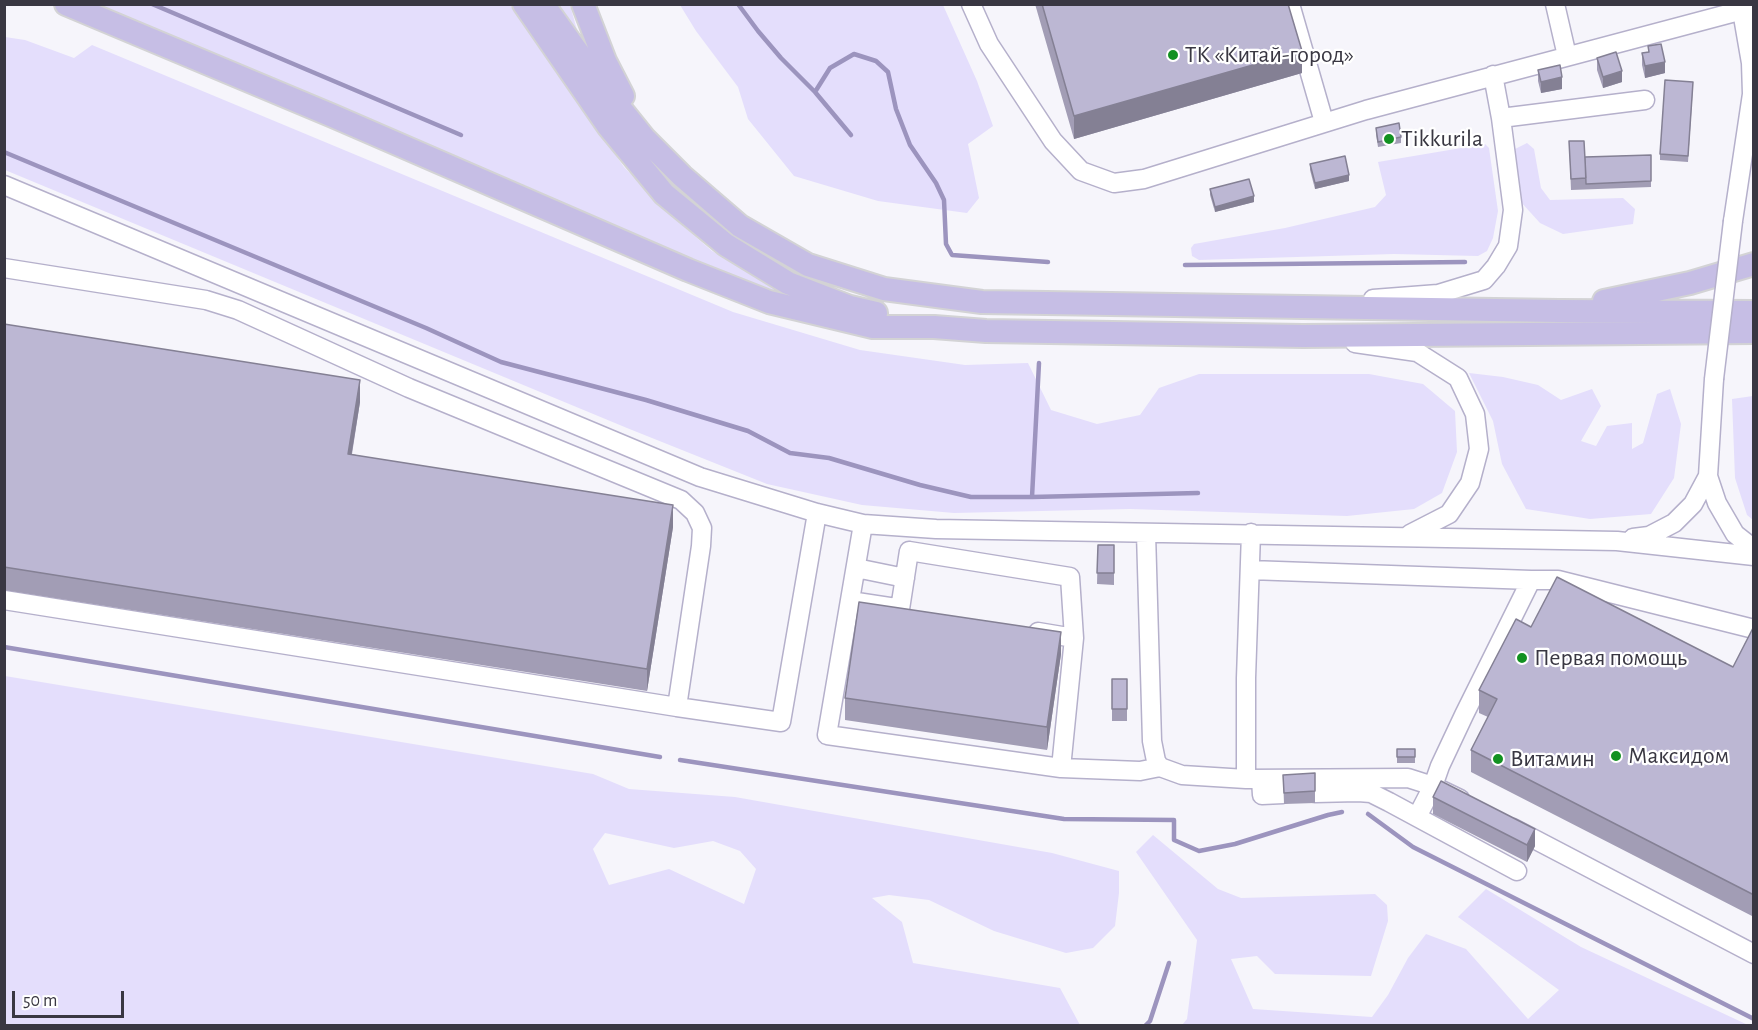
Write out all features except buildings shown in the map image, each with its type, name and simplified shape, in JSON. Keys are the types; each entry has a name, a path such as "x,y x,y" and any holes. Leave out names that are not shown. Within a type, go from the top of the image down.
{"main road":[{"path":"66,4 769,303 873,327 1303,336 1754,332"},
{"path":"524,4 608,126 664,194 726,245 788,283 850,307 934,327"},
{"path":"543,4 598,82 644,138 682,176 740,226 808,265 884,290 982,302 1754,312"},
{"path":"583,4 605,62 644,138"},
{"path":"1559,310 1690,283 1754,264"},
{"path":"1695,333 1754,345"}],"street":[{"path":"971,4 989,44 1053,141 1081,171 1114,183 1144,179 1324,122 1493,75 1748,9 1752,94 1733,221 1714,379 1708,476 1717,503 1735,534 1754,549"},
{"path":"1290,4 1324,122"},
{"path":"1555,4 1567,56"},
{"path":"1294,306 1438,294 1484,280 1508,246 1513,210 1493,75"},
{"path":"1501,118 1645,100"},
{"path":"4,184 700,477 817,513 863,524 1146,533 1617,541 1754,556"},
{"path":"4,268 206,300 238,310 409,388 681,500 695,513 702,528 676,707"},
{"path":"1303,336 1417,352 1458,378 1475,414 1479,449 1470,483 1449,514 1407,536"},
{"path":"1617,541 1649,536 1674,523 1693,504 1708,476"},
{"path":"4,600 780,722 817,513"},
{"path":"863,524 827,735 1061,768 1140,771 1160,767 1182,775 1254,779 1408,778 1434,786 1475,807"},
{"path":"1146,533 1152,741 1156,761 1160,767"},
{"path":"1251,533 1246,687 1254,779 1262,795 1283,794"},
{"path":"850,601 905,610 904,578 909,550 1070,577 1074,638 1061,768"},
{"path":"856,568 904,578"},
{"path":"1250,570 1558,580 1754,629"},
{"path":"1417,817 1434,786 1440,765 1531,580"},
{"path":"1016,628 1074,638"},
{"path":"1315,793 1371,793 1517,871"},
{"path":"1495,818 1754,954"}],"shaded area":[{"path":"100,5 510,5 624,167 667,212 712,251 804,305 723,276 540,192"},
{"path":"556,5 570,5 579,37"},
{"path":"680,5 943,5 977,81 993,126 968,144 979,198 967,213 878,201 794,176 748,119 738,87 696,31"},
{"path":"5,37 25,40 74,58 92,45 733,312 860,350 965,365 1028,363 1051,410 1097,424 1140,415 1159,388 1199,374 1369,374 1423,384 1455,411 1457,452 1442,493 1414,509 1347,516 1130,509 954,513 862,505 767,484 5,170"},
{"path":"1527,143 1534,149 1541,188 1550,200 1623,198 1635,209 1633,224 1563,234 1540,223 1520,201 1515,149"},
{"path":"1485,144 1489,148 1498,211 1493,238 1487,251 1478,256 1394,254 1199,260 1192,256 1191,248 1194,244 1285,228 1375,207 1386,195 1378,162"},
{"path":"1469,373 1503,377 1538,385 1561,400 1592,389 1601,406 1581,441 1596,446 1607,426 1632,423 1632,449 1643,443 1657,394 1670,389 1681,424 1674,478 1651,514 1590,519 1526,509 1502,464 1493,421"},
{"path":"1754,396 1753,520 1747,515 1735,478 1732,399"},
{"path":"5,676 593,774 629,789 735,797 1052,853 1119,871 1115,926 1093,948 1066,953 994,931 929,900 889,895 872,898 902,922 913,963 1060,988 1080,1025 5,1025","holes":["605,833 674,848 713,841 740,851 756,869 744,904 669,869 609,885 593,849"]},
{"path":"1153,835 1218,889 1241,898 1375,894 1387,905 1388,921 1371,976 1275,974 1257,956 1231,959 1253,1009 1372,1017 1388,995 1408,958 1426,934 1466,949 1528,1019 1559,990 1458,917 1486,889 1581,947 1748,1025 1182,1025 1187,1019 1197,940 1136,852"}],"waterway":[{"path":"152,4 461,135"},
{"path":"738,4 781,58 815,92 830,68 854,54 876,61 888,72 896,109 910,145 936,183 944,200 946,244 952,255 1048,262"},
{"path":"815,92 851,135"},
{"path":"4,152 426,328 501,362 646,400 748,431 790,453 829,458 920,485 971,497 1198,493"},
{"path":"1185,265 1465,262"},
{"path":"1032,497 1039,363"},
{"path":"4,647 660,757"},
{"path":"680,760 1064,819 1174,820 1174,840 1199,851 1235,844 1342,812"},
{"path":"1368,814 1413,847 1754,1019"},
{"path":"1145,1026 1150,1021 1169,963"}],"place":[{"name":"ТК «Китай-город»","path":"1173,55"},
{"name":"Tikkurila","path":"1389,139"},
{"name":"Первая помощь","path":"1522,658"},
{"name":"Максидом","path":"1616,756"},
{"name":"Витамин","path":"1498,759"}]}
